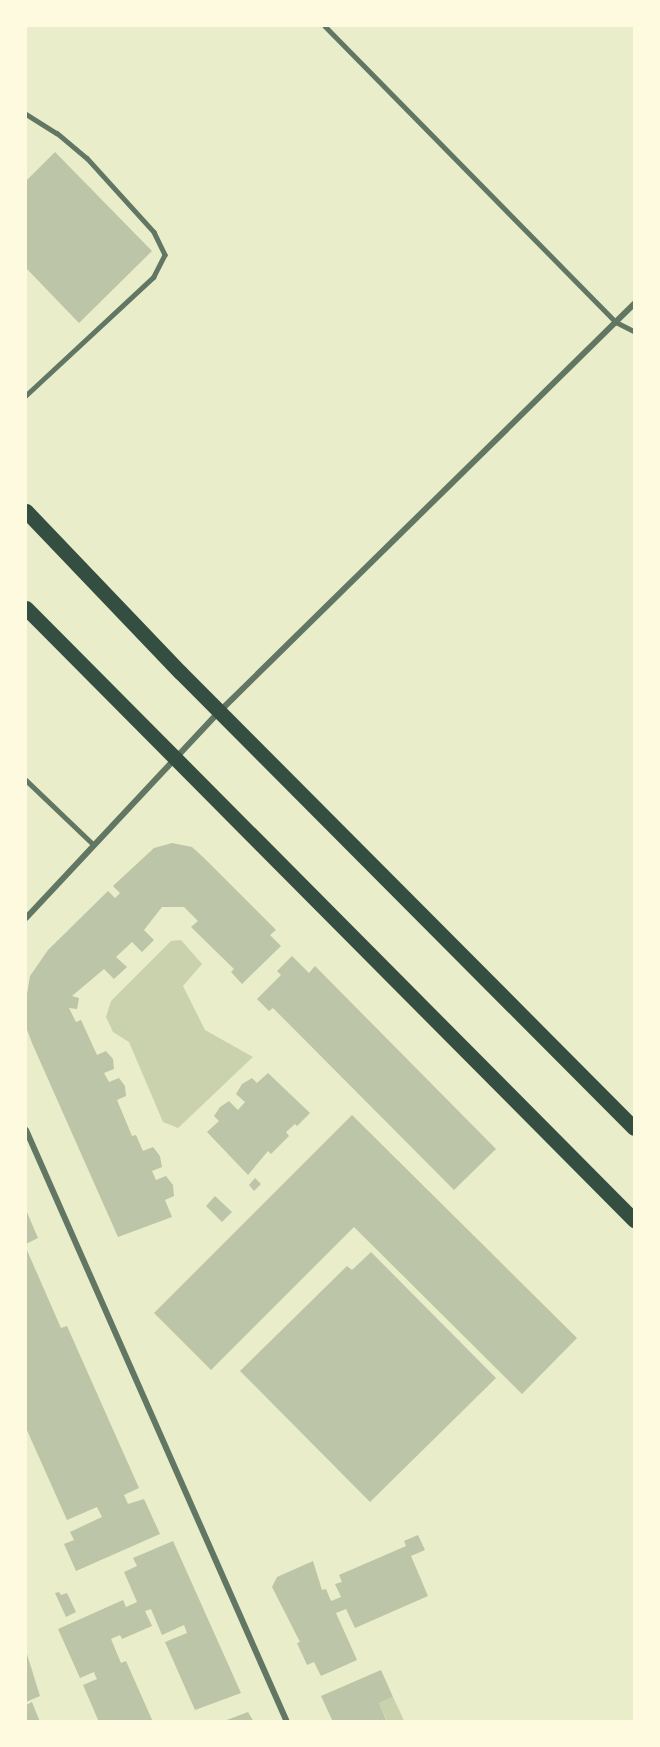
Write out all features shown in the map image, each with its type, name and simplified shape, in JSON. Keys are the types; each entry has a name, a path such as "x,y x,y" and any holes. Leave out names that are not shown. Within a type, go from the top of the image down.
{"main road":[{"path":"26,511 220,711 634,1128"},
{"path":"26,608 634,1220"}],"street":[{"path":"26,918 220,711 634,304"},
{"path":"26,1130 287,1722"}],"lane":[{"path":"325,26 616,322 634,331"},
{"path":"26,114 57,133 87,158 154,232 165,255 154,277 26,396"},
{"path":"26,780 93,844"}],"green space":[{"path":"181,940 202,964 183,986 205,1030 253,1057 178,1128 163,1122 129,1042 113,1032 106,1017 111,1001 171,941"},
{"path":"393,1697 404,1721 387,1721 379,1703"}],"building":[{"path":"55,152 152,251 79,323 26,268 26,181"},
{"path":"172,843 192,847 203,857 276,930 270,935 281,946 242,984 231,972 234,969 191,927 198,921 184,907 162,907 144,930 154,940 142,952 132,942 116,957 127,967 114,979 104,969 72,996 79,998 77,1009 69,1008 76,1022 81,1020 97,1055 106,1051 113,1059 114,1069 104,1073 109,1082 119,1078 125,1086 126,1096 117,1100 132,1136 136,1135 143,1151 153,1147 160,1156 162,1167 152,1171 156,1180 166,1176 173,1185 174,1196 165,1200 172,1217 118,1237 32,1043 26,1027 26,1000 30,976 48,950 108,891 115,898 120,893 113,886 154,848"},
{"path":"292,956 309,973 315,966 496,1149 454,1190 273,1008 269,1011 257,999 281,975 277,971"},
{"path":"268,1073 310,1113 297,1126 295,1124 286,1132 289,1136 271,1154 268,1151 248,1175 207,1132 219,1121 214,1116 220,1107 229,1101 238,1110 245,1102 236,1094 242,1084 252,1078 257,1083"},
{"path":"352,1115 577,1338 522,1394 354,1227 211,1370 154,1313"},
{"path":"255,1178 261,1184 254,1191 249,1185"},
{"path":"215,1196 232,1212 222,1222 206,1206"},
{"path":"26,1210 38,1238 26,1244"},
{"path":"26,1248 61,1328 67,1326 139,1488 124,1495 128,1504 144,1499 160,1534 76,1571 64,1544 74,1540 70,1532 102,1517 97,1507 67,1520 26,1428"},
{"path":"371,1252 496,1378 370,1502 240,1371 347,1266 352,1270"},
{"path":"418,1535 425,1550 411,1556 428,1596 355,1628 346,1609 336,1613 357,1660 321,1676 314,1662 307,1665 297,1643 300,1642 272,1587 277,1577 313,1561 322,1590 326,1589 331,1601 341,1597 335,1584 342,1582 339,1575 406,1546 404,1541"},
{"path":"173,1541 241,1693 195,1710 165,1642 187,1633 184,1625 162,1635 151,1609 145,1611 152,1626 122,1639 120,1635 111,1639 121,1663 126,1661 153,1722 99,1722 83,1685 97,1679 94,1672 80,1678 58,1629 123,1600 126,1607 137,1602 124,1572 137,1566 133,1558"},
{"path":"59,1592 61,1595 67,1593 76,1612 66,1617 55,1593"},
{"path":"26,1651 40,1696 26,1702"},
{"path":"381,1670 393,1697 379,1703 387,1722 333,1722 321,1696"},
{"path":"32,1702 40,1722 26,1722 26,1705"},
{"path":"248,1712 254,1722 224,1722 224,1721"}]}
